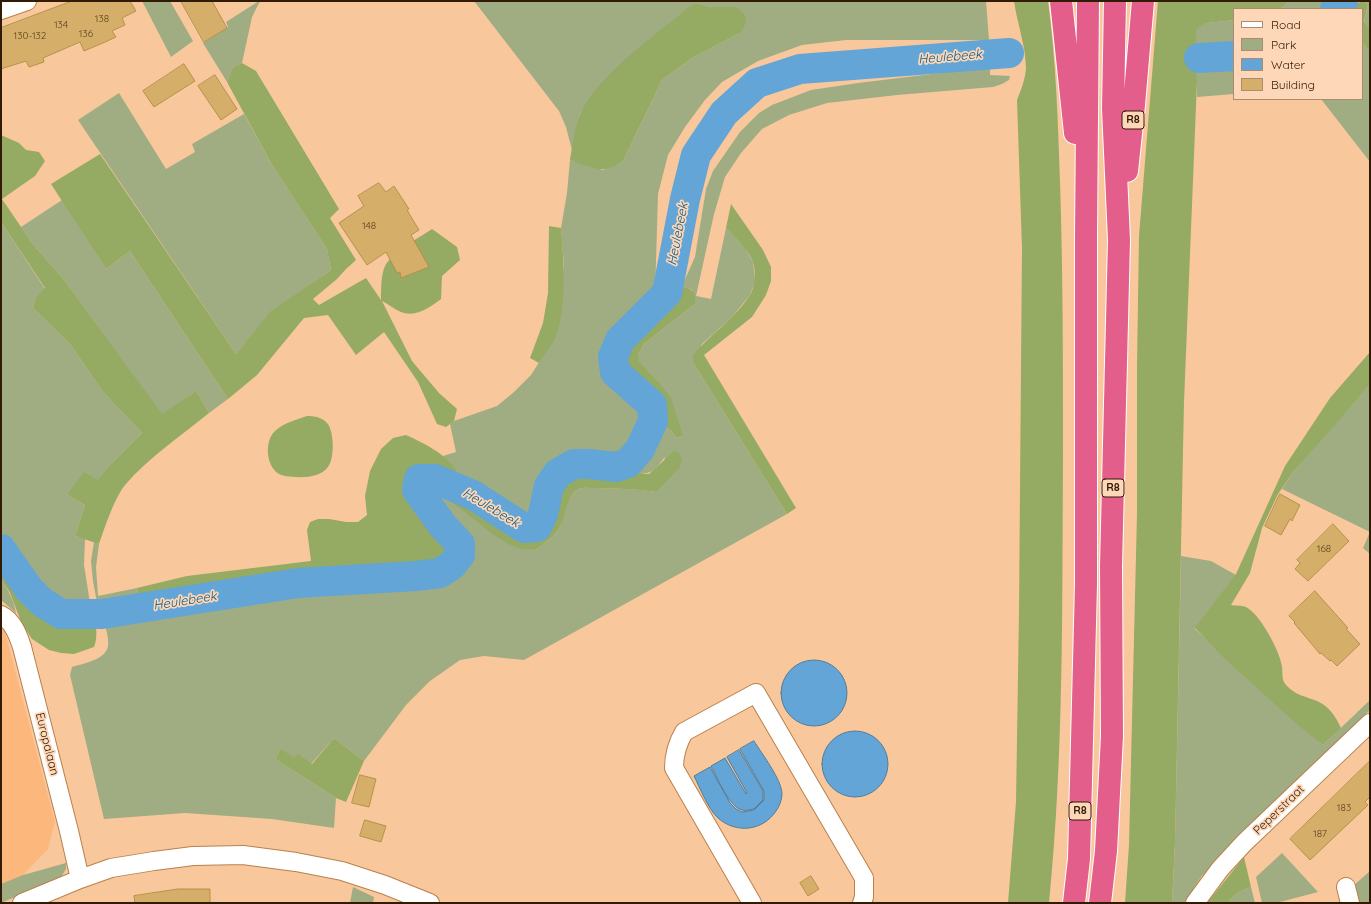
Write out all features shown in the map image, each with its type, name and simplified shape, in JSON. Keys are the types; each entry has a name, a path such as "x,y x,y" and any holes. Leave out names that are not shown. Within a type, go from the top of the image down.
{"highway":[{"name":"R8","path":"1061,1 1086,236"},
{"name":"R8","path":"1074,903 1079,859 1086,584 1088,1"},
{"name":"R8","path":"1100,903 1106,851 1112,736 1111,558 1119,240 1113,108 1115,1"},
{"name":"R8","path":"1119,240 1134,105 1143,1"}],"street":[{"path":"1,10 27,1"},
{"name":"Europalaan","path":"1,615 6,618 16,631 22,647 80,879"},
{"path":"752,903 674,768 674,757 678,743 684,732 756,693 864,878 864,898 862,903"},
{"name":"Peperstraat","path":"1195,903 1220,869 1244,843 1370,723"},
{"path":"22,903 111,868 193,856 243,855 296,862 342,871 385,885 430,903"}],"shaded area":[{"path":"1,628 5,632 55,822 48,849 23,875 1,884"}],"green space":[{"path":"142,1 170,1 193,41 171,57"},
{"path":"259,1 252,17 242,63 233,67 227,82 203,43 228,27 226,22"},
{"path":"474,1 986,1 989,40 846,40 802,45 758,61 722,82 705,100 685,127 668,155 658,194 655,295 623,331 611,351 608,362 607,375 616,385 636,398 643,407 645,422 639,440 634,448 622,459 610,461 594,457 581,457 570,460 561,465 553,472 547,482 539,503 537,515 531,519 520,519 494,502 448,479 454,476 443,456 456,452 450,424 454,421 497,406 514,392 531,375 555,337 564,266 561,228 567,193 570,160 603,170 624,159 662,80 692,58 740,33 737,7 711,7 696,3 580,113 572,150 566,127 559,111"},
{"path":"1014,1 1048,1 1055,69 1058,136 1063,318 1062,623 1060,735 1054,847 1049,903 1008,903 1016,802 1019,611 1022,248 1017,100 1024,81 1026,69 1025,52"},
{"path":"1158,1 1288,1 1280,8 1233,8 1233,20 1207,23 1196,29 1197,81 1184,402 1175,843 1172,903 1125,903 1129,845 1137,514 1139,236"},
{"path":"1288,1 1330,1 1325,8 1280,8"},
{"path":"1363,1 1370,1 1370,30 1364,23 1368,4"},
{"path":"1363,1 1368,4 1364,22 1370,30 1370,52 1363,43 1363,8 1353,8 1355,4"},
{"path":"696,3 711,7 737,7 745,15 746,23 740,33 692,58 662,80 624,159 610,168 604,169 591,168 570,160 579,116 590,97 601,83 644,43"},
{"path":"1233,20 1233,46 1196,49 1196,28 1207,23"},
{"path":"1363,43 1370,52 1370,162 1322,100 1363,100"},
{"path":"242,63 256,71 339,209 330,218 356,260 337,279 313,299 319,305 366,278 381,300 383,274 385,266 389,260 400,250 432,229 457,247 460,260 442,276 441,299 437,302 422,311 412,314 401,312 382,301 412,361 439,393 457,409 454,421 446,427 437,424 418,382 384,332 356,355 328,315 304,318 257,375 228,399 130,251 106,269 51,184 100,154 236,354 271,311 331,270 327,249 272,165 227,82 233,67"},
{"path":"1233,65 1233,94 1197,97 1197,67"},
{"path":"990,67 990,75 1010,76 1009,80 993,87 897,95 827,103 789,115 762,129 741,153 725,177 714,214 696,296 711,299 726,228 745,248 753,262 755,281 750,295 732,317 702,344 694,364 787,514 524,660 484,656 460,660 430,681 406,705 364,761 334,738 311,764 298,753 294,759 281,748 275,759 336,798 334,828 272,819 185,813 104,819 70,675 72,667 96,659 105,652 108,647 108,638 103,619 250,598 250,595 429,579 449,573 462,564 466,547 464,538 427,497 425,490 426,487 430,486 447,489 459,494 453,498 453,504 535,550 549,540 558,531 571,496 579,489 618,488 656,492 665,457 657,467 650,472 642,473 630,470 651,439 662,409 662,422 664,426 671,430 676,438 683,436 657,380 638,362 638,355 644,344 695,304 692,290 682,286 695,257 706,189 713,171 740,132 759,113 772,105 811,90"},
{"path":"119,93 166,169 195,152 192,144 244,114 272,165 327,249 331,270 272,311 236,354 78,120"},
{"path":"1,135 19,143 26,150 39,152 45,161 35,176 2,199 32,243 65,281 162,414 196,391 209,413 144,465 125,485 114,505 99,544 75,536 85,505 67,495 84,472 98,480 109,466 142,433 103,392 70,344 33,308 35,298 45,288 1,222"},
{"path":"62,200 106,269 130,251 228,399 209,413 196,391 162,415 65,281 32,243 21,227"},
{"path":"731,204 763,250 771,267 771,281 766,295 752,317 704,355 796,508 787,514 694,364 693,355 744,304 750,295 754,283 755,274 751,257 745,248 726,228"},
{"path":"1,222 45,289 35,298 33,308 70,344 103,392 142,433 109,466 98,481 67,495 85,505 75,536 85,539 84,565 91,609 62,607 36,586 1,539"},
{"path":"549,226 561,228 564,268 562,311 556,336 539,363 530,358 543,323 548,293"},
{"path":"682,286 693,292 695,304 644,344 638,355 639,362 657,380 671,398 683,436 676,438 671,430 664,426 662,422 662,409 653,393 643,384 629,377 620,370 621,355 625,345 640,327"},
{"path":"1370,352 1370,385 1294,471 1278,494 1262,528 1250,573 1231,605 1246,607 1263,625 1278,652 1285,684 1297,694 1321,703 1329,709 1334,716 1341,728 1323,745 1298,725 1224,658 1195,628 1236,574 1285,466 1330,398"},
{"path":"1370,385 1370,532 1282,489 1294,471"},
{"path":"307,416 320,418 327,423 329,427 333,444 330,463 324,471 314,476 296,477 279,474 270,463 268,456 271,436 282,426"},
{"path":"406,435 426,445 446,458 456,470 454,477 448,479 419,470 413,474 409,480 411,489 452,545 454,552 449,559 442,564 431,568 414,571 275,581 140,601 137,588 187,576 311,561 307,530 310,522 318,519 329,519 346,522 358,522 367,515 365,496 370,471 381,449 393,438"},
{"path":"674,451 680,454 682,460 680,467 656,492 617,488 582,488 574,492 558,530 548,541 535,550 521,549 510,545 453,504 453,498 459,494 510,528 518,532 530,534 538,531 544,523 554,490 559,480 567,473 573,470 588,468 613,468 649,474"},
{"path":"1370,532 1370,554 1363,548"},
{"path":"94,542 99,544 96,567 98,596 137,588 140,601 98,608 91,561"},
{"path":"1181,556 1211,561 1236,575 1195,629 1323,745 1370,700 1370,710 1228,847 1201,877 1184,903 1172,903 1175,843"},
{"path":"1,557 18,584 35,602 51,612 64,617 95,618 96,636 94,647 74,654 61,653 49,650 32,639 22,624 10,593 1,579"},
{"path":"1,579 12,599 16,613 1,600"},
{"path":"334,738 364,761 346,802 336,798 275,759 281,748 294,758 298,753 312,764"},
{"path":"1282,853 1318,892 1276,903 1262,903 1256,877"},
{"path":"1244,857 1251,887 1238,893 1228,903 1207,903"},
{"path":"66,863 66,869 61,877 1,903 1,884 23,875"},
{"path":"1370,871 1370,903 1356,903 1352,887"},
{"path":"353,887 374,897 373,903 350,903"},
{"path":"1251,887 1255,903 1228,903 1238,893"}],"water":[{"path":"814,660 827,663 837,670 844,680 847,693 844,706 837,716 827,723 814,726 801,723 791,716 784,706 781,693 784,680 791,670 801,663"},
{"path":"855,731 868,734 878,741 885,751 888,764 885,777 878,787 868,794 855,797 842,794 832,787 825,777 822,764 825,751 832,741 842,734"},
{"path":"754,741 779,782 782,796 777,809 771,818 757,826 741,828 725,823 714,814 694,776 710,767 730,803 736,809 742,812 754,810 764,800 764,791 740,749"},
{"path":"739,750 763,791 763,800 754,809 742,810 737,808 728,798 711,766 725,758 746,794 747,793 727,757"}],"building":[{"path":"72,1 130,1 136,11 122,18 125,25 112,31 116,37 103,43 84,51 80,42 43,58 44,62 29,67 26,61 1,69 1,28"},
{"path":"181,1 212,1 227,28 204,42"},
{"path":"184,64 195,81 154,107 143,91"},
{"path":"215,75 237,109 221,120 198,86"},
{"path":"379,183 386,192 394,186 409,209 407,210 419,230 411,235 429,267 401,278 400,272 397,273 386,252 367,265 339,223 364,206 358,196"},
{"path":"1280,494 1300,505 1292,521 1290,519 1281,535 1265,526"},
{"path":"1333,524 1349,541 1308,581 1295,569 1300,563 1297,560"},
{"path":"1315,591 1348,628 1346,629 1360,644 1337,666 1331,660 1330,661 1321,653 1320,654 1289,616"},
{"path":"1370,761 1370,797 1365,802 1368,805 1310,860 1290,839"},
{"path":"360,775 376,779 369,807 352,803"},
{"path":"365,820 386,826 381,842 360,836"},
{"path":"811,876 819,889 808,896 800,883"},
{"path":"178,889 210,889 210,903 135,903 134,896"}],"waterway":[{"name":"Heulebeek","path":"1336,8 1343,1"},
{"name":"Heulebeek","path":"1,549 29,589 42,602 61,614 102,614 298,583 416,576 440,573 452,565 460,555 460,544 443,526 417,490 419,479 435,479 473,495 524,528 537,527 543,514 549,486 558,473 574,464 616,467 628,463 640,449 653,421 652,405 615,372 613,357 620,340 667,293 685,199 696,155 724,113 757,83 800,69 1009,53"},
{"name":"Heulebeek","path":"1199,58 1233,56"}]}
